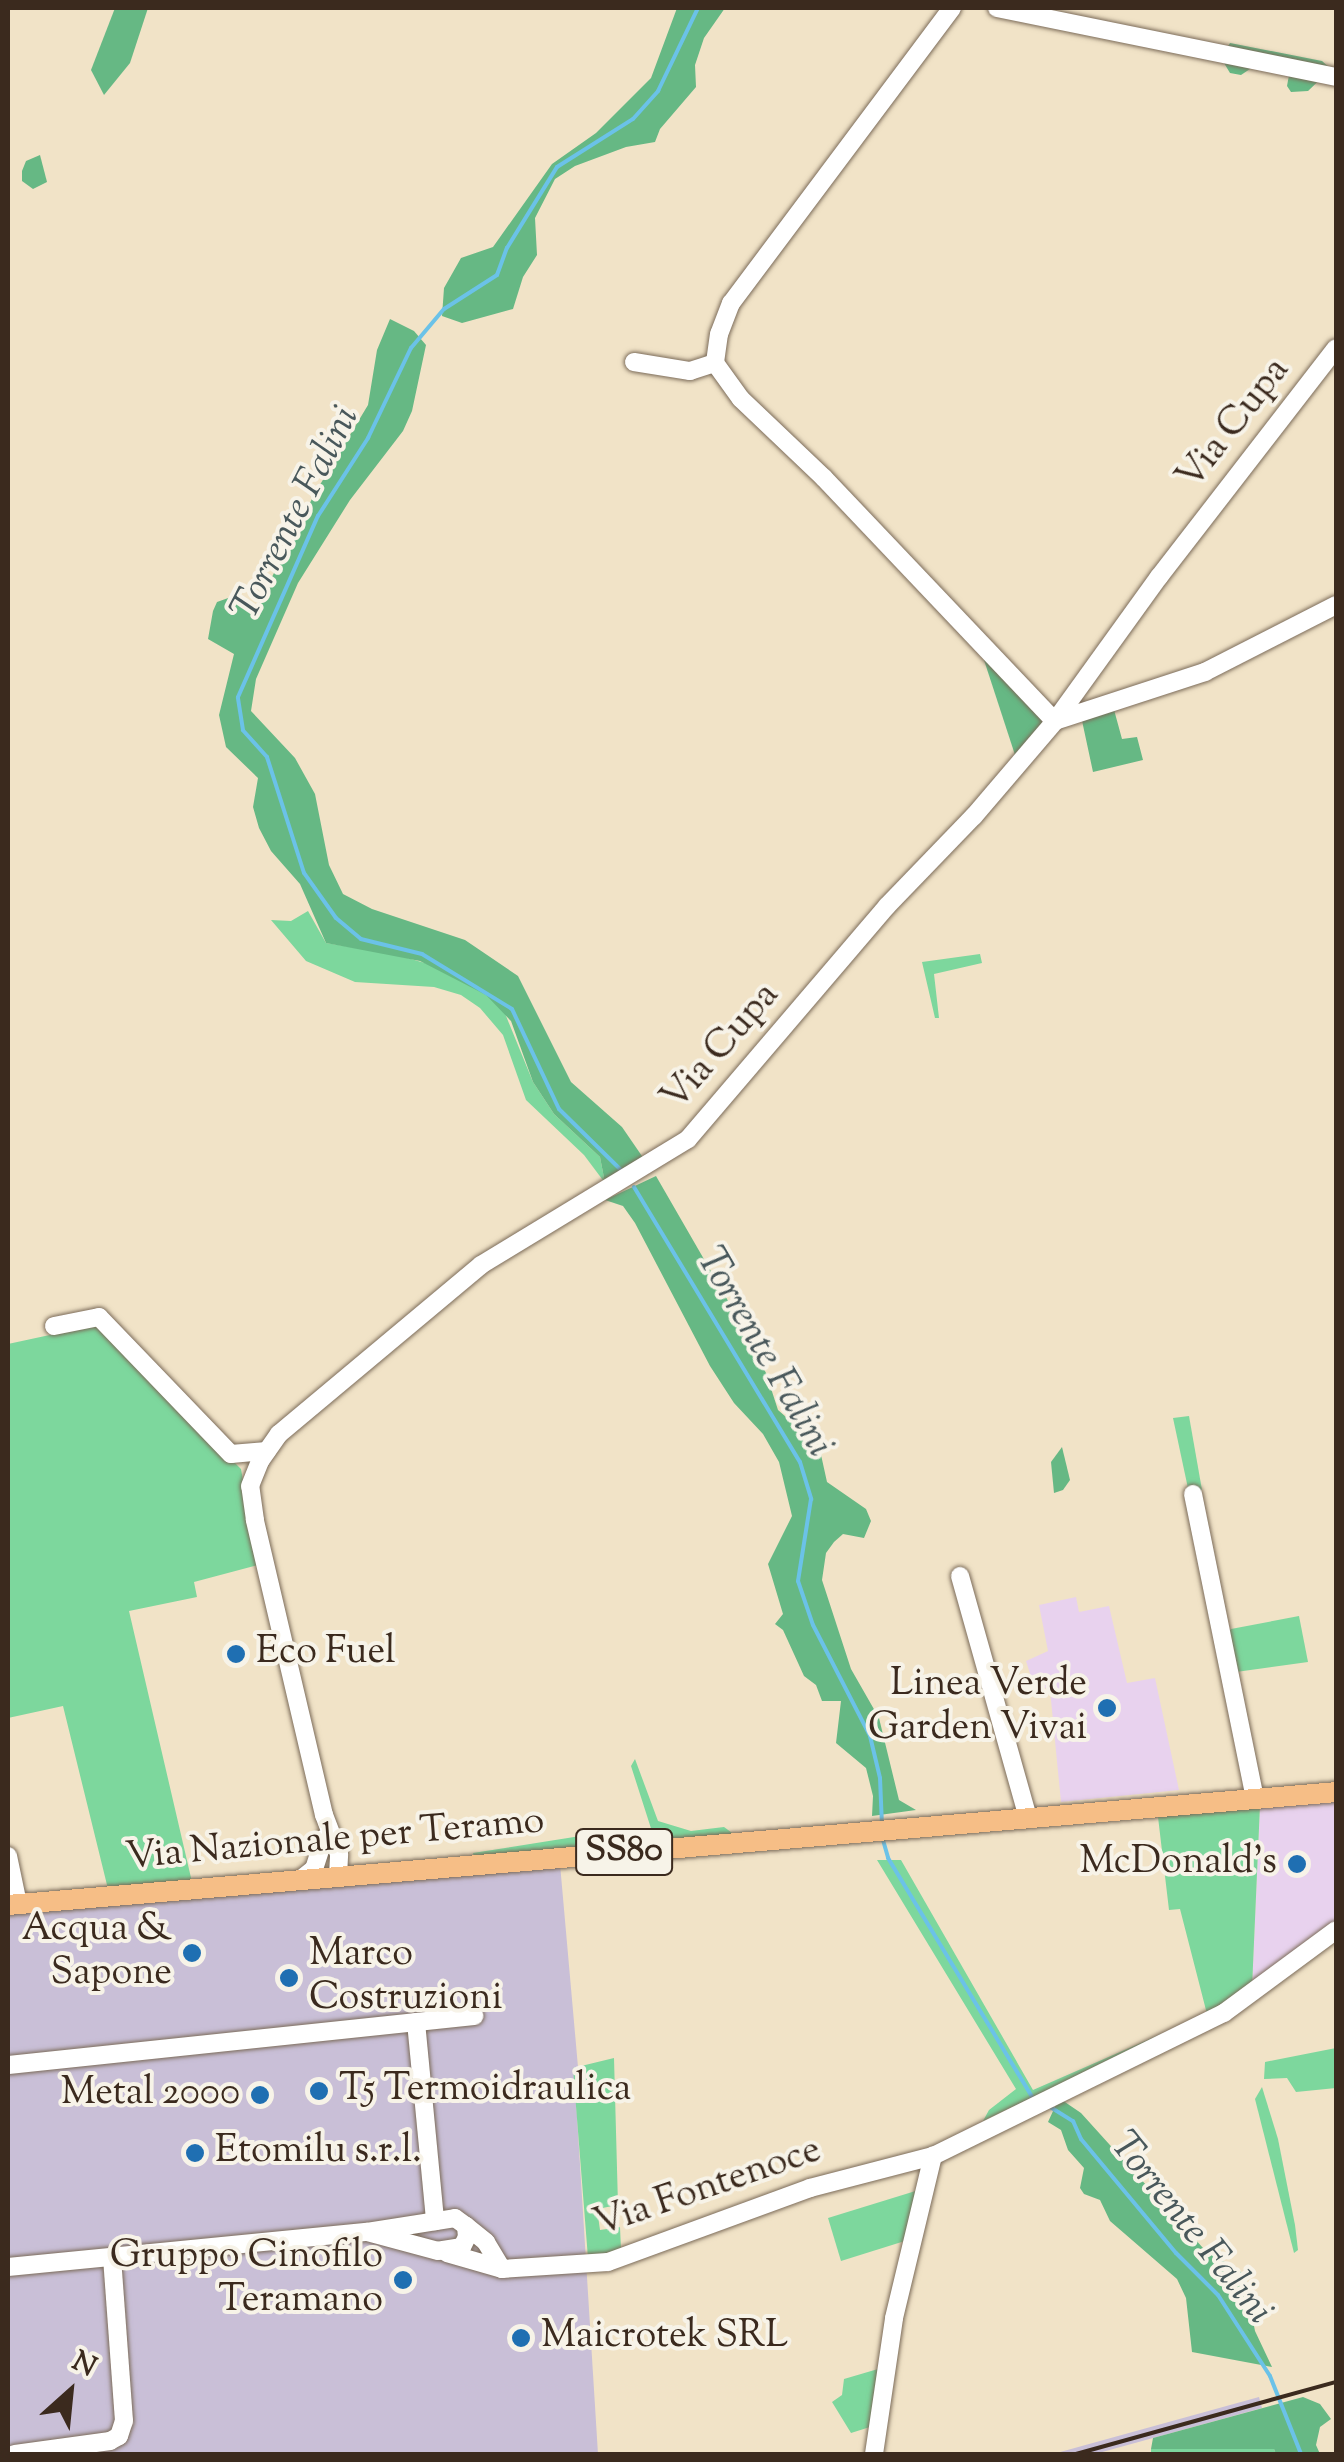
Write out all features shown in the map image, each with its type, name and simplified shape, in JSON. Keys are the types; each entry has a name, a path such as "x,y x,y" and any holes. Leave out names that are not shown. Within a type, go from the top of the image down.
{"main road":[{"name":"Via Nazionale per Teramo","path":"13,1904 1336,1792"}],"street":[{"path":"952,8 731,303 718,334 715,363 742,399 824,478 1055,721 1205,672 1336,605"},
{"path":"997,8 1336,77"},
{"name":"Via Cupa","path":"338,1876 255,1520 250,1486 267,1450 279,1434 482,1265 688,1139 887,906 974,816 1055,721 1159,577 1336,348"},
{"path":"634,362 690,371 715,363"},
{"path":"54,1326 99,1317 231,1454 267,1450"},
{"path":"1194,1494 1255,1799"},
{"path":"960,1576 1028,1818"},
{"path":"330,1840 354,1866 381,1872"},
{"name":"Via Cupa","path":"301,1880 314,1869 330,1840"},
{"path":"8,1856 13,1904"},
{"name":"Via Fontenoce","path":"367,2232 502,2268 608,2262 810,2188 933,2156 1224,2013 1336,1930"},
{"path":"8,2064 474,2016"},
{"path":"416,2022 435,2221"},
{"path":"874,2454 884,2367 933,2156"},
{"name":"Via Fontenoce","path":"8,2267 367,2232 455,2218 466,2226"},
{"path":"438,2251 462,2247 466,2226 486,2242 502,2268"},
{"path":"14,2454 110,2441 119,2436 124,2421 112,2257"}],"shaded area":[{"name":"Linea Verde Garden Vivai","path":"1076,1597 1079,1612 1109,1606 1127,1683 1155,1678 1179,1790 1061,1802 1050,1690 1033,1683 1026,1661 1048,1651 1039,1605"},
{"name":"McDonald's","path":"1336,1799 1336,1923 1252,1988 1260,1805"},
{"path":"560,1864 578,2067 574,2068 598,2454 8,2454 8,1911"},
{"path":"1259,2397 1262,2408 1095,2454 1053,2454"}],"green space":[{"path":"115,8 148,8 130,63 104,95 91,70"},
{"path":"677,8 725,8 704,38 695,65 696,87 660,129 655,142 626,147 575,166 555,179 535,218 537,255 523,277 513,309 462,323 442,316 444,288 461,258 493,247 552,164 596,133 651,78"},
{"path":"1230,43 1322,61 1331,69 1308,91 1291,92 1287,86 1289,75 1253,67 1241,75 1230,73 1221,58"},
{"path":"40,155 47,182 33,189 22,181 22,171 26,161"},
{"path":"390,319 414,331 426,345 412,411 403,431 350,500 298,583 256,679 251,711 295,758 315,794 329,865 343,894 372,909 465,940 518,976 571,1082 622,1127 644,1159 605,1183 600,1157 554,1114 533,1082 511,1021 486,995 420,961 326,943 300,884 271,851 259,828 253,807 258,778 226,747 219,715 234,654 208,639 213,611 217,602 231,597 253,614 315,493 368,405 377,350"},
{"path":"985,652 1049,719 1016,758 984,660"},
{"path":"1113,706 1122,739 1137,737 1143,760 1093,772 1081,716"},
{"path":"308,911 326,943 394,954 435,966 487,995 504,1011 533,1082 554,1114 600,1157 605,1183 584,1155 526,1100 503,1035 480,1008 461,995 434,987 355,982 306,961 271,920 291,921"},
{"path":"980,954 982,963 934,974 939,1018 935,1018 922,962"},
{"path":"656,1176 766,1373 778,1410 794,1424 814,1423 827,1482 866,1509 871,1521 864,1538 843,1534 834,1542 826,1553 822,1580 851,1669 879,1718 899,1800 916,1810 872,1816 873,1796 866,1768 836,1743 841,1701 822,1701 816,1685 804,1676 783,1630 775,1624 783,1614 768,1564 792,1516 779,1462 763,1434 734,1403 710,1366 635,1223 623,1206 605,1200"},
{"path":"96,1325 241,1469 258,1565 194,1582 197,1597 129,1611 192,1882 108,1889 63,1706 8,1718 8,1344"},
{"path":"1189,1416 1202,1490 1189,1493 1173,1418"},
{"path":"1062,1447 1070,1480 1063,1490 1054,1493 1051,1462"},
{"path":"1299,1616 1308,1662 1236,1672 1228,1634 1231,1629"},
{"path":"635,1759 658,1821 691,1831 724,1827 735,1835 656,1844 631,1766"},
{"path":"1260,1805 1252,1988 1207,2014 1180,1909 1169,1910 1158,1817"},
{"path":"644,1831 647,1843 474,1857 473,1853 593,1834 631,1835"},
{"path":"877,1860 901,1860 1033,2090 1207,2014 983,2121 989,2110 1016,2089"},
{"path":"1336,2048 1336,2088 1296,2092 1287,2078 1264,2079 1265,2062"},
{"path":"614,2058 618,2205 597,2209 600,2230 620,2227 621,2249 588,2258 573,2068"},
{"path":"1262,2087 1278,2139 1295,2225 1298,2250 1294,2253 1255,2099"},
{"path":"1059,2098 1081,2113 1203,2248 1244,2274 1255,2331 1272,2367 1192,2352 1186,2298 1177,2279 1110,2221 1100,2200 1084,2194 1080,2188 1084,2168 1068,2150 1061,2130 1048,2122"},
{"path":"922,2189 908,2240 841,2261 828,2218"},
{"path":"878,2369 870,2427 851,2433 832,2402 842,2395 844,2379"},
{"path":"1303,2397 1320,2404 1331,2419 1320,2427 1316,2445 1320,2454 1276,2454 1274,2449 1151,2449 1153,2438"},
{"path":"1151,2449 1274,2449 1276,2454 1151,2454"}],"waterway":[{"name":"Torrente Falini","path":"621,1170 559,1109 512,1009 422,954 361,939 336,918 304,873 267,757 243,730 238,697 318,516 368,438 411,348 444,309 497,275 507,248 557,167 633,119 658,91 698,8"},
{"name":"Torrente Falini","path":"634,1187 800,1462 811,1499 798,1581 813,1625 870,1736 880,1778 882,1825"},
{"name":"Torrente Falini","path":"883,1840 888,1858 1032,2097"},
{"name":"Torrente Falini","path":"1047,2105 1073,2121 1081,2139 1176,2253 1218,2295 1270,2376 1301,2454"}],"railway":[{"path":"1076,2454 1336,2382"}],"place":[{"name":"Eco Fuel","path":"236,1654"},
{"name":"Linea Verde Garden Vivai","path":"1107,1708"},
{"name":"McDonald's","path":"1297,1864"},
{"name":"Acqua & Sapone","path":"192,1953"},
{"name":"Marco Costruzioni","path":"289,1978"},
{"name":"T5 Termoidraulica","path":"319,2091"},
{"name":"Metal 2000","path":"260,2095"},
{"name":"Etomilu s.r.l.","path":"195,2153"},
{"name":"Gruppo Cinofilo Teramano","path":"403,2280"},
{"name":"Maicrotek SRL","path":"521,2338"}]}
